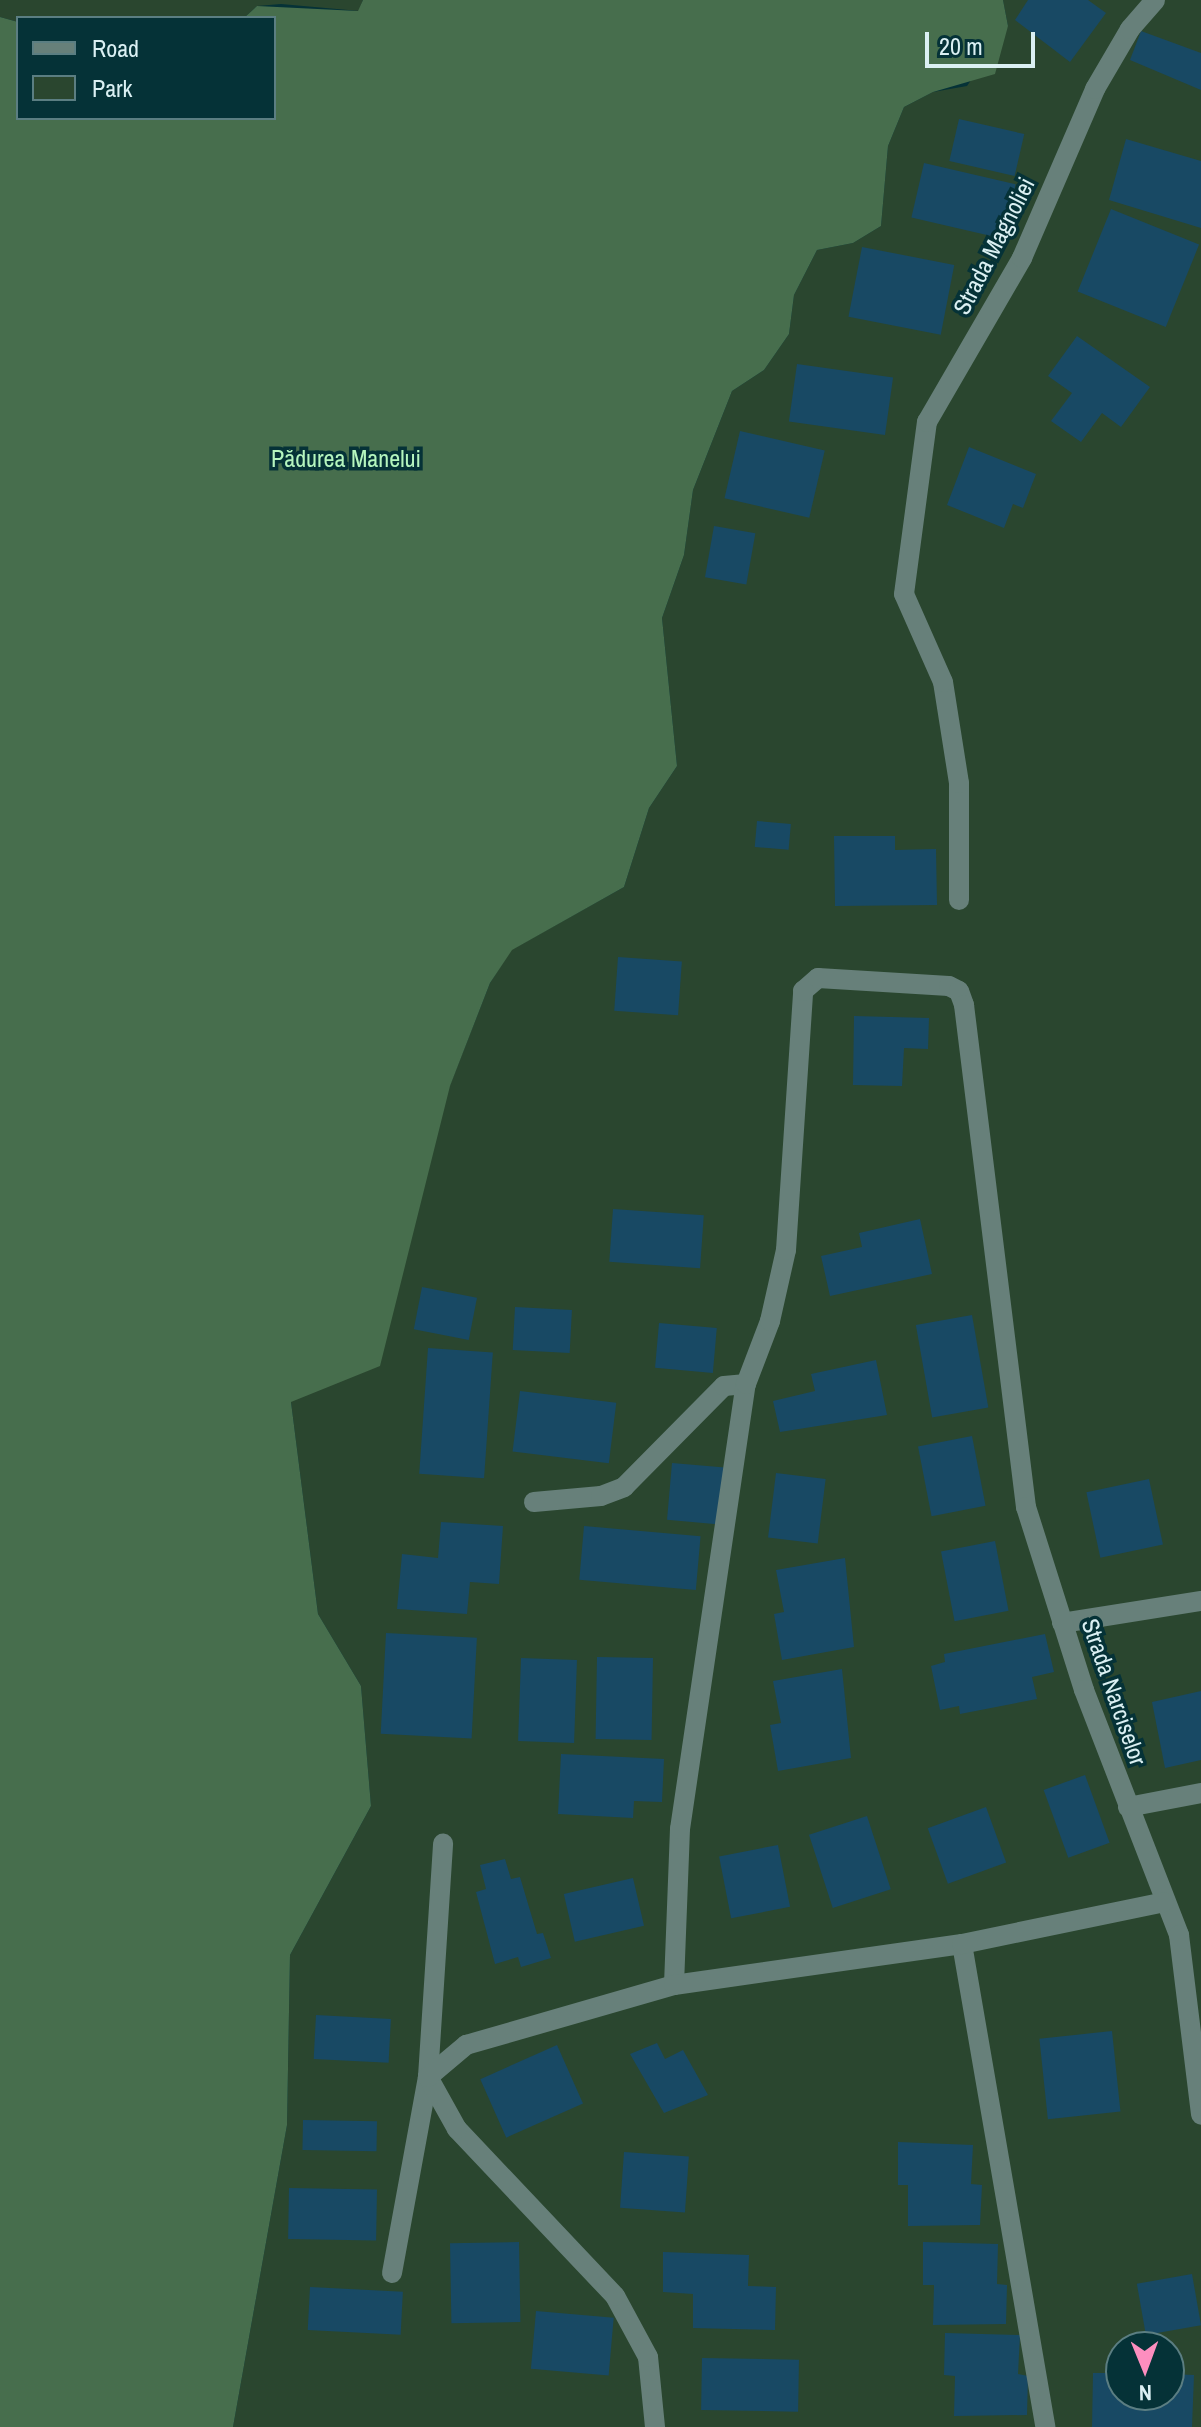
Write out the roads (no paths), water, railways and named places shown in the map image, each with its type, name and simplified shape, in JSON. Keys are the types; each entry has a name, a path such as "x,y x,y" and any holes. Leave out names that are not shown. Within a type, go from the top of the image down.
{"street":[{"name":"Strada Magnoliei","path":"959,900 959,783 943,682 904,594 909,526 927,422 1022,258 1095,89 1130,29 1155,0"},
{"name":"Strada Narciselor","path":"746,1384 770,1321 786,1250 803,991 818,978 959,991 994,1281 1026,1507 1062,1623 1128,1807 1179,1935 1188,1986 1201,2115"},
{"path":"534,1502 601,1496 624,1487 724,1386 746,1384 680,1829 674,1985"},
{"path":"1062,1623 1201,1601"},
{"path":"1128,1807 1201,1793"},
{"path":"392,2273 428,2077 443,1843"},
{"path":"428,2077 466,2045 674,1985 962,1944 1164,1902"},
{"path":"962,1944 1045,2427"},
{"path":"428,2077 457,2129 615,2296 648,2357 655,2427"}],"park label":[{"name":"Pădurea Manelui","path":"346,459"}]}
